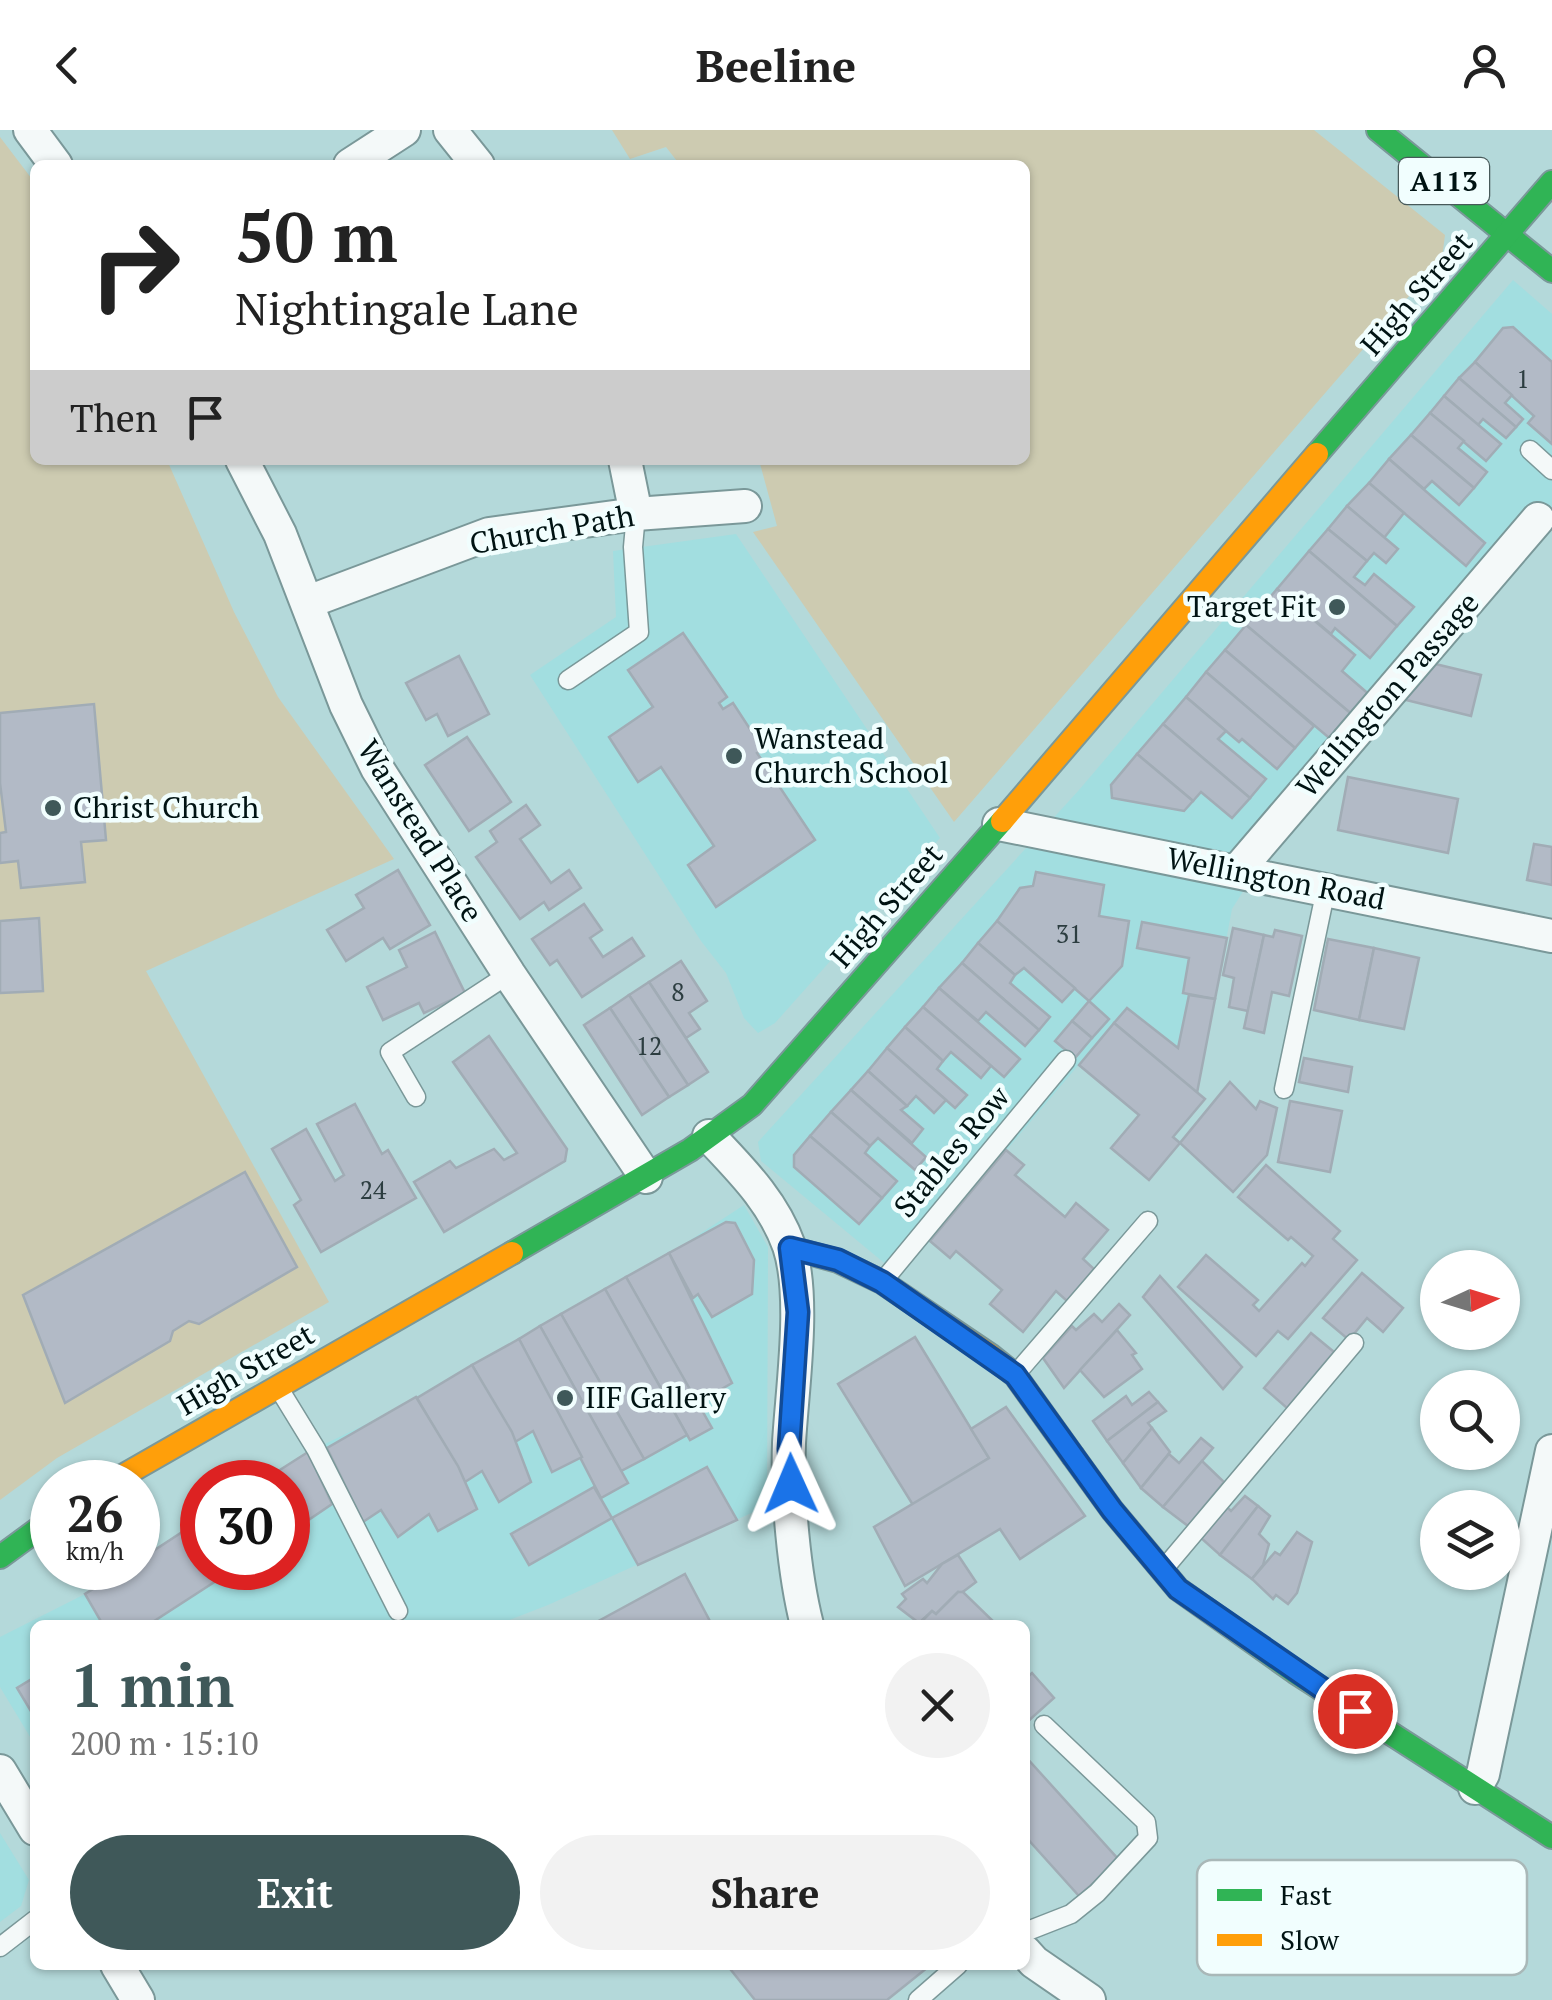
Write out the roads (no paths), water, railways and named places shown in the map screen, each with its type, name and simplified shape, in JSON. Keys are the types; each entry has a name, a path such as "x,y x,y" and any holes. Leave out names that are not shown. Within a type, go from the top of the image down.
{"street":[{"path":"30,130 52,160"},
{"path":"358,160 404,130"},
{"path":"450,130 474,160"},
{"name":"A113","path":"1378,130 1552,271"},
{"name":"High Street","path":"150,1460 646,1177 752,1105 1552,182"},
{"name":"Wanstead Place","path":"245,465 280,534 346,704 376,768 646,1177"},
{"path":"626,465 636,514"},
{"name":"Church Path","path":"308,602 489,534 636,514 745,506"},
{"name":"Wellington Passage","path":"1237,871 1538,518"},
{"name":"Wellington Road","path":"999,824 1552,936"},
{"path":"709,1136 758,1189 790,1248 798,1312 789,1449 797,1586 806,1620"},
{"path":"790,1248 838,1260 882,1282 1015,1375 1091,1482 1178,1589 1295,1672 1552,1838"},
{"path":"1474,1788 1483,1774 1540,1579 1552,1451"},
{"path":"0,1557 30,1535"},
{"path":"0,1771 30,1821"},
{"path":"1030,1958 1089,2000"},
{"path":"120,1970 138,2000"}],"lane":[{"path":"1530,450 1552,470"},
{"path":"568,680 639,632 633,548 636,514"},
{"path":"1284,1090 1326,889"},
{"path":"416,1096 390,1052 510,974"},
{"name":"Stables Row","path":"882,1282 1066,1060"},
{"path":"1015,1375 1148,1221"},
{"path":"1162,1572 1354,1344"},
{"path":"277,1387 316,1449 398,1611"},
{"path":"1030,1930 1071,1914 1097,1893 1148,1838 1146,1822 1044,1726"},
{"path":"0,1947 30,1924"},
{"path":"918,2000 952,1970"}],"place":[{"name":"Target Fit","path":"1337,607"},
{"name":"Wanstead Church School","path":"734,756"},
{"name":"Christ Church","path":"53,808"},
{"name":"IIF Gallery","path":"565,1398"}]}
